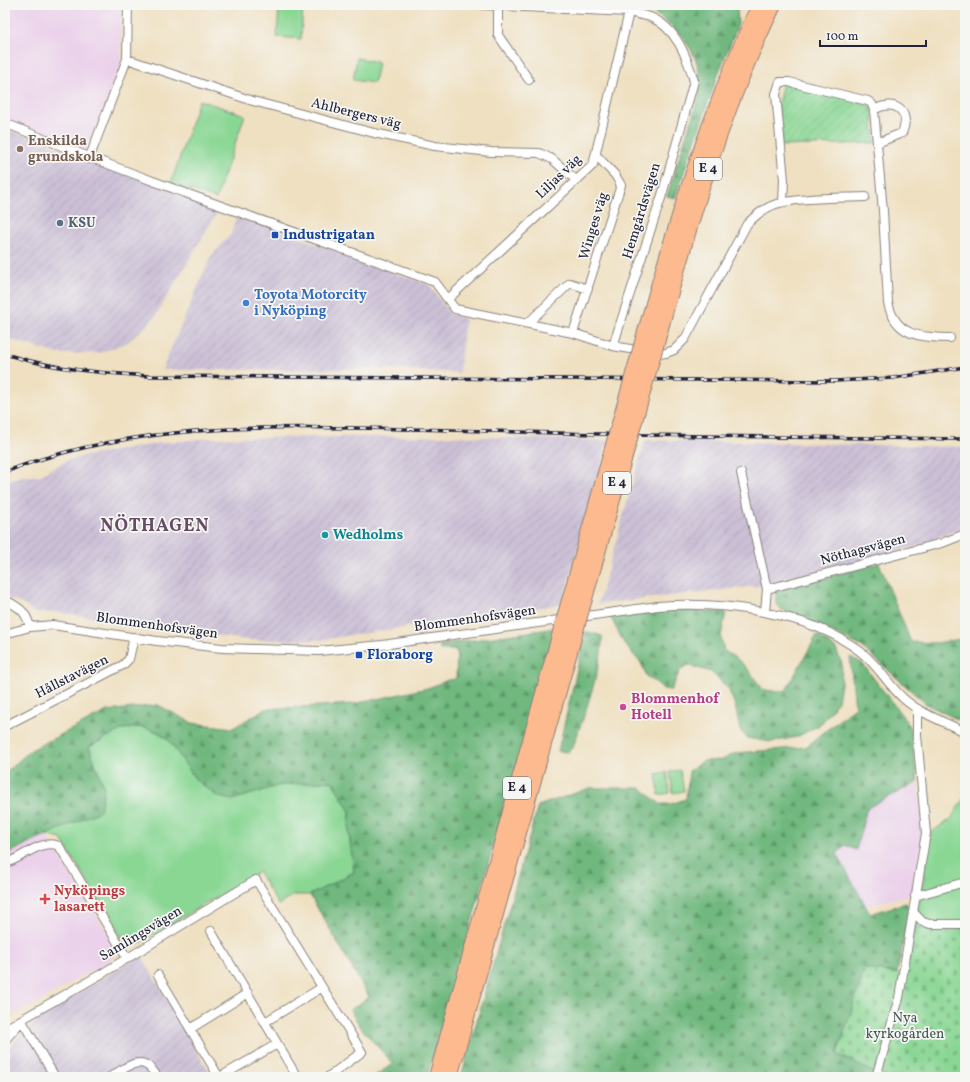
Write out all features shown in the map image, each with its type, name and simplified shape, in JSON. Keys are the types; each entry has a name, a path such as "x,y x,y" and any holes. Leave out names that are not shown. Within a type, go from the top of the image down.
{"highway":[{"name":"E 4","path":"449,1077 569,628 650,339 697,162 729,75 760,5"},
{"name":"E 4","path":"650,339 678,265 720,134 741,78 773,5"},
{"name":"E 4","path":"437,1077 569,628"}],"street":[{"path":"89,158 128,59 128,5"},
{"name":"Hemgårdsvägen","path":"482,5 629,12 651,17 663,25 684,50 694,81 662,195 613,346"},
{"path":"498,6 498,35 529,80"},
{"name":"Liljas väg","path":"448,299 593,165 596,155 596,147 629,12"},
{"name":"Ahlbergers väg","path":"128,59 253,101 374,133 435,146 491,152 539,153 552,159 576,180"},
{"path":"783,202 784,180 776,94 780,82 789,82 868,101 872,104 874,110 883,211 888,303 890,314 898,325 912,335 950,338"},
{"path":"874,110 882,105 891,105 899,108 904,116 904,129 902,133 877,143"},
{"path":"5,123 89,158 435,282 454,309 528,323 573,333 613,346 658,354 674,350 685,339 747,224 754,216 770,206 783,202 865,197"},
{"name":"Winges väg","path":"573,333 621,185 615,175 596,155"},
{"path":"528,323 570,283 588,289"},
{"path":"742,473 767,589 765,612"},
{"name":"Nöthagsvägen","path":"767,589 942,543 965,534"},
{"path":"5,600 22,608 27,616 30,627"},
{"name":"Blommenhofsvägen","path":"5,634 30,627 66,626 134,637 222,648 319,651 369,647 677,605 740,608 765,612 822,631 860,651 872,662 904,699 917,709 965,732"},
{"name":"Hållstavägen","path":"5,726 123,665 129,659 134,637"},
{"path":"876,1077 899,998 926,833 917,735 917,709"},
{"path":"6,864 17,860 44,844 51,843 59,846 127,958"},
{"name":"Samlingsvägen","path":"5,1030 256,880 322,988"},
{"path":"915,896 965,882"},
{"path":"913,912 923,922 930,924 965,924"},
{"path":"211,931 297,1077"},
{"path":"158,975 220,1077 277,1044"},
{"path":"265,1022 322,988 362,1052 328,1077"},
{"path":"190,1029 248,993"},
{"path":"22,1021 55,1077"},
{"name":"Samlingsvägen","path":"5,1040 22,1021"},
{"path":"110,1077 133,1064 142,1062 149,1065 157,1077"}],"shaded area":[{"path":"5,5 120,5 121,65 88,152 5,119"},
{"path":"5,128 220,208 154,318 128,342 100,353 59,354 5,338"},
{"path":"237,215 429,285 450,314 465,319 459,373 394,369 162,370 211,256 231,234"},
{"path":"451,436 608,441 562,604 320,640 246,640 56,612 35,613 24,605 5,597 5,482 22,476 39,476 66,461 85,456 160,443 210,438"},
{"path":"645,440 965,447 965,526 918,546 775,584 598,604"},
{"path":"918,782 923,834 912,894 866,906 837,854 845,845 856,850 867,808"},
{"name":"Nyköpings lasarett","path":"46,835 114,944 115,954 111,959 32,1006 5,1018 5,848 11,853"},
{"path":"141,955 212,1077 7,1077 5,1074 5,1051 15,1040 49,1010"}],"green space":[{"path":"279,5 303,5 301,39 277,37"},
{"path":"651,5 737,5 738,25 718,74 675,198 667,196 699,96 700,81 694,56 688,45 671,26 649,9"},
{"path":"357,58 378,62 374,83 353,80"},
{"path":"783,82 866,103 872,108 875,143 782,146 778,104"},
{"path":"199,100 245,115 216,199 171,183"},
{"path":"879,563 911,642 938,643 965,638 965,723 926,704 861,646 781,609 776,603 776,591"},
{"path":"672,610 726,612 721,637 724,651 737,659 750,672 763,690 785,692 817,635 836,649 842,664 838,701 821,724 797,737 771,742 747,738 740,730 735,705 728,688 711,672 688,665 681,669 671,690 663,689 647,677 641,663 625,645 611,618"},
{"path":"556,628 427,1077 373,1077 393,1064 362,1029 350,1010 369,997 310,895 354,872 349,833 350,811 332,781 280,785 232,800 218,797 196,780 168,739 158,732 141,727 123,729 89,747 104,788 100,811 28,843 10,853 5,848 5,773 31,750 107,711 158,705 192,723 233,728 265,709 354,704 428,688 448,680 456,679 457,650 440,650 439,645"},
{"path":"586,631 602,636 600,660 587,707 573,747 568,752 558,751"},
{"path":"850,657 862,663 910,726 918,782 867,808 856,850 845,845 837,854 870,914 906,903 910,908 897,973 865,969 837,1054 872,1072 872,1077 461,1077 538,806 590,788 641,788 660,804 671,804 686,799 689,771 703,761 722,760 736,753 806,747 855,707"},
{"path":"141,727 158,732 168,739 177,751 232,800 280,785 332,781 350,811 349,833 354,872 310,895 294,895 278,905 259,872 138,944 124,941 61,839 46,835 100,811 104,788 89,747 123,729"},
{"path":"680,770 684,791 673,793 670,772"},
{"path":"667,772 670,793 659,795 656,774"},
{"path":"965,796 965,928 914,928 931,832 951,819"},
{"name":"Nya kyrkogården","path":"914,928 965,928 965,1077 878,1077 879,1075 837,1054 865,969 906,975"}],"railway":[{"path":"5,354 59,367 95,372 149,376 835,381 893,378 965,367"},
{"path":"5,472 47,457 90,446 133,438 221,429 430,429 659,435 965,439"}],"place":[{"name":"Enskilda grundskola","path":"20,149"},
{"name":"KSU","path":"60,223"},
{"name":"Industrigatan","path":"275,235"},
{"name":"Toyota Motorcity i Nyköping","path":"246,303"},
{"name":"Wedholms","path":"325,535"},
{"name":"Floraborg","path":"359,655"},
{"name":"Blommenhof Hotell","path":"623,707"},
{"name":"Nyköpings lasarett","path":"45,899"}],"district":[{"name":"NÖTHAGEN","path":"155,526"}]}
